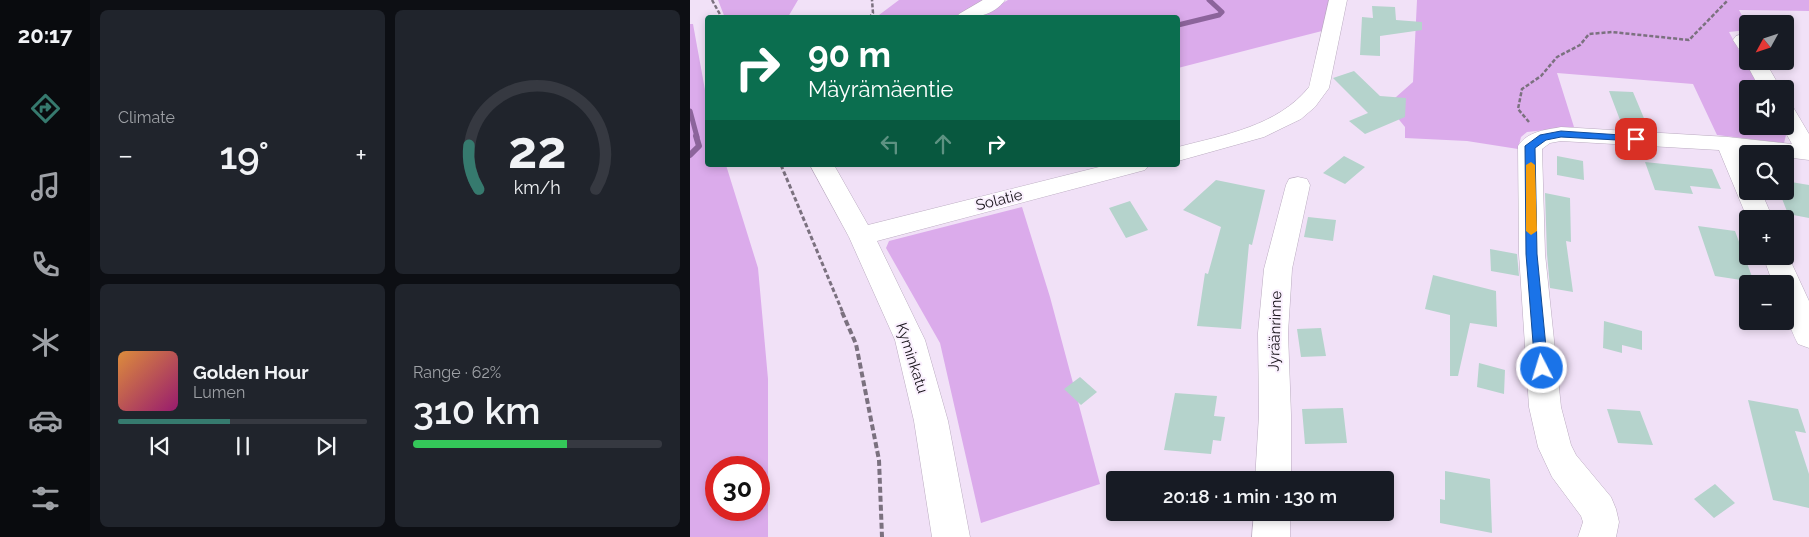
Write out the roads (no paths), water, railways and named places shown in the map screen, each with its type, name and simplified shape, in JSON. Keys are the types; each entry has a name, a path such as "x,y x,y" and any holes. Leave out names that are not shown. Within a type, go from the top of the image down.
{"street":[{"path":"970,15 996,0"},
{"path":"1180,153 1249,134 1291,116 1314,98 1319,88 1338,0"},
{"path":"1794,127 1809,152"},
{"path":"1597,537 1601,522 1598,509 1564,466 1555,447 1545,406 1532,254 1530,146 1543,137 1561,134 1728,144 1809,152"},
{"path":"1728,144 1739,168"},
{"name":"Kyminkatu","path":"823,167 862,237 910,340 932,421 951,537"},
{"name":"Solatie","path":"862,237 880,230 1129,167"},
{"name":"Jyräänrinne","path":"1273,471 1275,415 1272,333 1278,269 1298,185"},
{"path":"1780,265 1809,336"},
{"path":"1271,537 1272,521"}],"waterway":[{"path":"1180,25 1219,15 1222,12 1209,0"},
{"path":"690,111 697,137"},
{"path":"690,155 699,146 696,136"}]}
